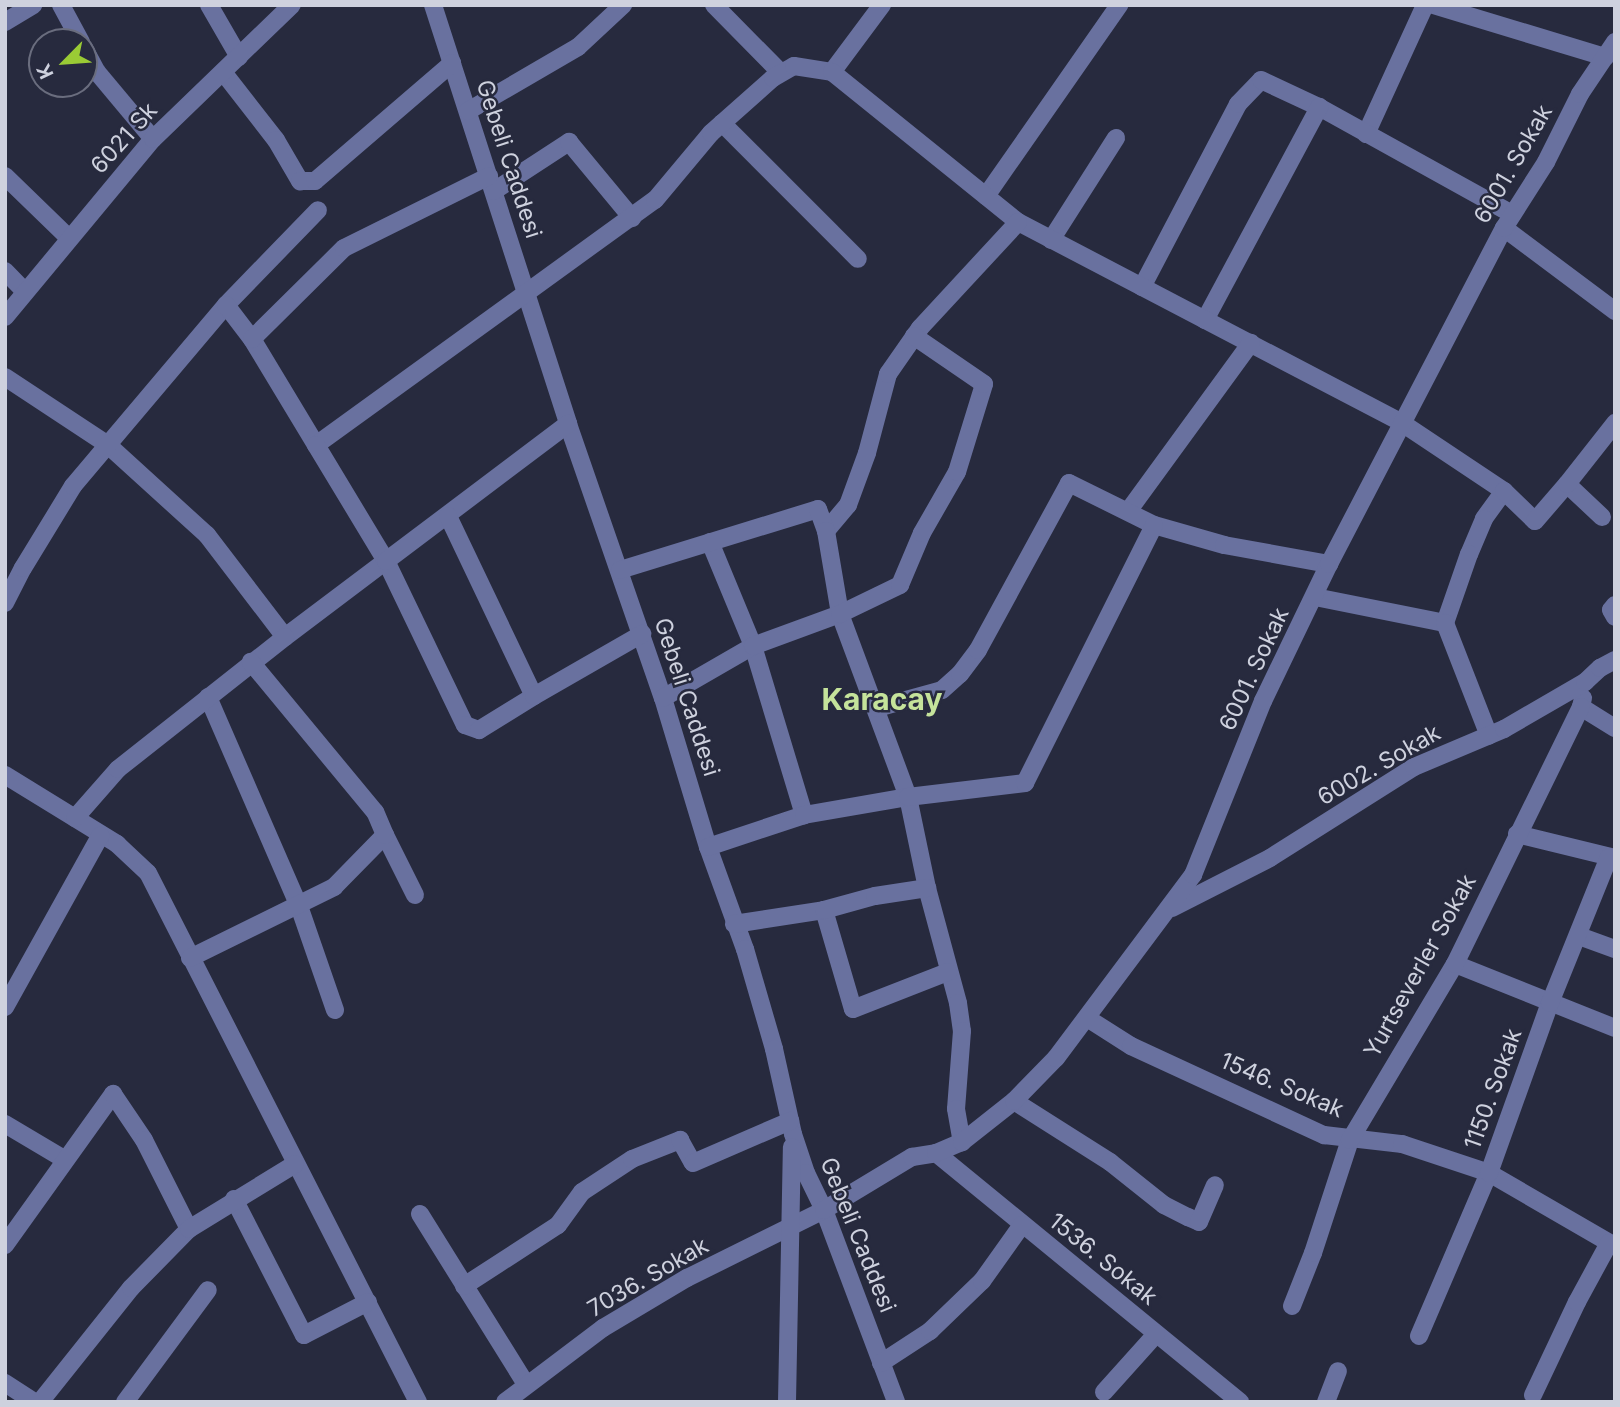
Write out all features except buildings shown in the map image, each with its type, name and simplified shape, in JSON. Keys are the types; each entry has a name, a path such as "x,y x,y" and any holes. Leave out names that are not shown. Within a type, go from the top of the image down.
{"street":[{"path":"5,22 33,5"},
{"path":"61,5 73,28"},
{"path":"209,5 239,57"},
{"name":"6021 Sk","path":"5,317 153,139 292,5"},
{"name":"Gebeli Caddesi","path":"433,5 568,424 642,634 708,847 745,949 806,1172 824,1210 896,1402"},
{"path":"468,111 578,47 623,5"},
{"path":"714,5 781,73"},
{"path":"832,72 882,5"},
{"path":"986,196 1119,5"},
{"path":"1366,134 1425,5"},
{"path":"1433,5 1610,49"},
{"name":"6001. Sokak","path":"824,1210 912,1157 936,1153 962,1142 1014,1101 1056,1058 1193,875 1263,701 1329,565 1508,221 1546,162 1580,94 1610,49"},
{"path":"223,72 276,140 300,181 315,181 452,63"},
{"path":"316,445 655,200 722,123 781,73 794,66 832,72 1018,222 1402,423 1504,491 1535,521 1615,423"},
{"path":"98,73 153,139"},
{"path":"1142,287 1238,104 1261,80 1319,107 1508,221 1615,311"},
{"path":"1205,320 1319,107"},
{"path":"722,123 858,260"},
{"path":"1051,240 1116,138"},
{"path":"252,339 344,248 491,184 569,142 632,218"},
{"path":"5,176 69,238"},
{"path":"5,603 23,568 74,486 226,306 318,210"},
{"path":"826,531 848,505 867,453 888,374 914,336 1018,222"},
{"path":"5,271 24,292"},
{"path":"226,306 252,339 386,561 465,725 479,730 642,634"},
{"path":"663,698 753,646 840,614 900,585 922,533 957,472 984,384 914,336"},
{"path":"1129,510 1251,343"},
{"path":"5,377 108,445 207,535 285,637"},
{"path":"75,818 118,769 251,662 568,424"},
{"path":"877,708 942,690 960,674 978,650 1069,483 1129,510 1154,525 1224,545 1329,565"},
{"path":"1567,484 1602,517"},
{"path":"1489,736 1445,623 1484,519 1504,491"},
{"path":"620,570 818,509 826,531 840,614 908,797 947,972 958,1003 962,1031 956,1109 962,1142"},
{"path":"448,516 534,696"},
{"path":"708,847 804,816 908,797 1025,783 1154,525"},
{"path":"710,542 753,646 804,816"},
{"path":"1315,597 1445,623"},
{"path":"1615,605 1611,610 1615,617"},
{"name":"6002. Sokak","path":"1166,912 1289,847 1414,767 1489,736 1585,682 1600,668 1615,660"},
{"path":"251,662 375,812 415,895"},
{"name":"Yurtseverler Sokak","path":"1292,1306 1313,1253 1350,1140 1455,964 1581,707 1585,682"},
{"path":"208,697 299,906 335,1010"},
{"path":"1581,707 1615,728"},
{"path":"5,775 117,844 148,873 418,1402"},
{"path":"1517,834 1612,857"},
{"path":"5,1007 100,835"},
{"path":"190,958 334,887 385,835"},
{"name":"1150. Sokak","path":"1419,1336 1489,1173 1550,1003 1612,857"},
{"path":"734,924 824,910 875,896 927,888"},
{"path":"824,910 853,1009 947,972"},
{"path":"1579,936 1615,949"},
{"path":"1455,964 1615,1028"},
{"name":"1546. Sokak","path":"1087,1017 1131,1046 1324,1135 1402,1144 1489,1173 1612,1245"},
{"path":"5,1245 113,1094 144,1140 189,1230"},
{"path":"1014,1101 1110,1162 1164,1205 1199,1222 1215,1185"},
{"path":"5,1124 64,1159"},
{"path":"464,1286 558,1225 582,1192 632,1159 680,1140 693,1163 791,1125 792,1227 785,1401"},
{"name":"1536. Sokak","path":"936,1153 1240,1402"},
{"path":"40,1402 131,1288 189,1230 234,1199 295,1164"},
{"path":"234,1199 304,1335 368,1302"},
{"name":"7036. Sokak","path":"505,1402 615,1321 687,1278 824,1210"},
{"path":"420,1214 526,1384"},
{"path":"881,1363 930,1331 982,1282 1022,1225"},
{"path":"1533,1395 1577,1302 1612,1245"},
{"path":"125,1402 208,1290"},
{"path":"1104,1392 1156,1334"},
{"path":"1326,1402 1338,1371"},
{"path":"5,1383 34,1402"}],"district":[{"name":"Karacay","path":"882,699"}]}
